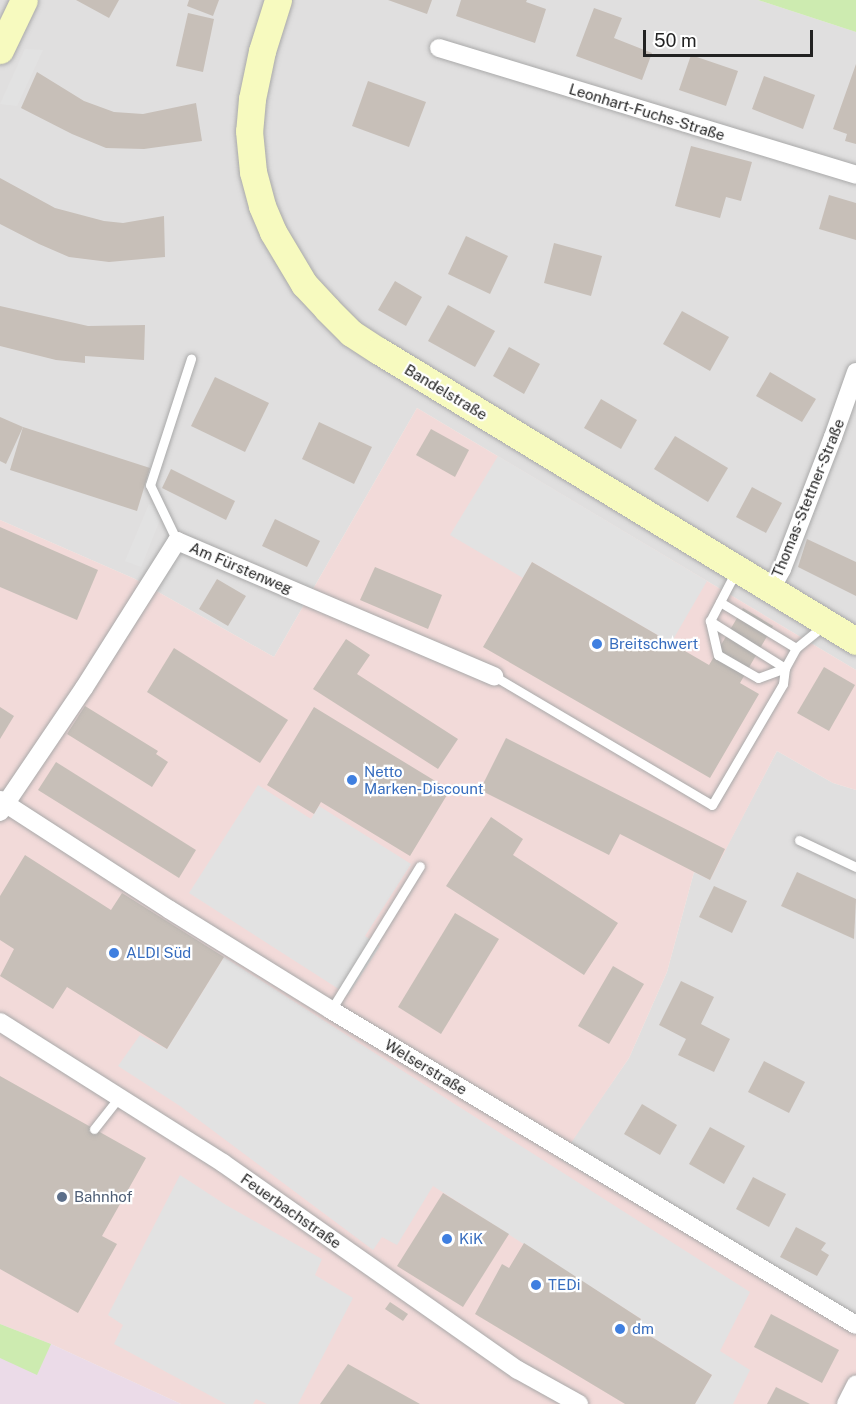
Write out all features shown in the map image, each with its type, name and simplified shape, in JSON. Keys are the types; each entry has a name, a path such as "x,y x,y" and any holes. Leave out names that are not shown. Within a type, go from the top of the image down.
{"street":[{"path":"1,44 24,0"},
{"name":"Bandelstraße","path":"278,0 262,51 252,99 250,141 253,172 262,206 273,232 304,284 360,339 856,641"},
{"name":"Leonhart-Fuchs-Straße","path":"439,48 856,175"},
{"name":"Thomas-Stettner-Straße","path":"771,589 782,569 856,372"},
{"name":"Am Fürstenweg","path":"2,805 84,688 177,541 494,676"},
{"name":"Welserstraße","path":"2,805 331,1010 856,1325"},
{"name":"Feuerbachstraße","path":"0,1022 223,1163 518,1370 579,1404"},
{"path":"846,1404 856,1384"}],"lane":[{"path":"177,541 150,485 191,359"},
{"path":"737,569 710,621 718,655 758,678 785,668"},
{"path":"720,602 796,648"},
{"path":"710,621 785,668"},
{"path":"494,676 712,805 783,684 785,668 796,648 826,623"},
{"path":"799,840 856,867"},
{"path":"331,1010 420,866"},
{"path":"94,1129 120,1096"}],"shaded area":[{"path":"0,0 758,0 856,32 856,670 417,408 274,657 135,579 0,520"},
{"path":"25,49 43,50 17,106 0,104"},
{"path":"417,408 856,670 856,790 833,783 777,751 710,880 694,872 667,972 629,1058 560,1159 856,1331 856,1392 850,1404 181,1404 51,1344 0,1324 0,520 135,579 274,657"},
{"path":"498,456 707,581 671,643 532,562 523,578 450,535"},
{"path":"149,504 164,510 141,567 125,561"},
{"path":"777,751 833,783 856,790 856,1331 559,1159 629,1058 667,972 694,872 710,879"},
{"path":"258,785 311,819 319,806 411,864 365,936 380,946 348,995 189,893"},
{"path":"224,957 750,1292 720,1351 750,1370 733,1404 695,1404 712,1375 636,1327 641,1319 433,1186 397,1245 382,1237 373,1250 180,1106 118,1066 140,1035 167,1049"},
{"path":"180,1175 226,1205 322,1259 315,1275 353,1298 298,1404 267,1404 256,1399 253,1404 226,1404 114,1344 123,1325 108,1315"},
{"path":"0,1324 51,1344 181,1404 0,1404"}],"green space":[{"path":"758,0 856,0 856,32"},
{"path":"0,1324 51,1344 37,1375 0,1358"}],"building":[{"path":"76,0 119,0 109,18"},
{"path":"189,0 219,0 213,16 187,6"},
{"path":"388,0 432,0 427,14"},
{"path":"461,0 527,0 526,2 546,9 535,43 456,16"},
{"path":"594,8 622,18 614,38 652,53 642,80 576,56"},
{"path":"188,13 214,19 203,72 176,66"},
{"path":"691,55 738,71 726,106 679,90"},
{"path":"856,64 856,144 845,141 847,134 833,129"},
{"path":"37,72 84,101 114,112 143,114 196,103 202,141 144,149 106,148 72,134 21,108"},
{"path":"764,76 815,95 803,129 752,109"},
{"path":"368,81 426,102 409,147 352,126"},
{"path":"691,146 752,162 741,201 726,197 720,218 675,206"},
{"path":"0,178 55,208 104,221 123,223 164,216 165,257 109,262 69,257 39,244 0,224"},
{"path":"829,195 856,203 856,240 819,229"},
{"path":"466,236 508,256 490,294 448,274"},
{"path":"554,243 602,256 591,296 544,283"},
{"path":"395,281 422,297 406,326 378,310"},
{"path":"448,305 495,331 475,367 428,341"},
{"path":"0,306 88,326 145,325 144,360 85,356 85,363 56,360 0,346"},
{"path":"682,311 729,337 710,371 663,344"},
{"path":"509,347 540,364 524,394 493,376"},
{"path":"770,372 816,399 802,422 756,396"},
{"path":"215,377 269,403 245,452 191,426"},
{"path":"601,399 637,420 621,449 584,428"},
{"path":"0,417 23,427 6,464 0,461"},
{"path":"319,422 372,447 354,484 302,459"},
{"path":"23,427 150,468 137,511 10,470"},
{"path":"431,429 469,450 455,477 416,455"},
{"path":"675,436 728,468 708,502 654,469"},
{"path":"171,469 235,501 226,520 162,488"},
{"path":"752,487 782,503 766,533 736,517"},
{"path":"275,519 320,541 307,567 262,546"},
{"path":"0,527 98,570 77,620 0,587"},
{"path":"807,539 856,562 856,596 798,567"},
{"path":"532,562 709,665 743,608 773,626 740,683 759,694 710,778 483,647"},
{"path":"375,567 442,595 428,629 360,600"},
{"path":"217,579 246,596 228,626 199,609"},
{"path":"346,639 370,655 357,674 458,739 438,769 313,689"},
{"path":"174,648 288,720 260,763 147,692"},
{"path":"824,667 855,685 829,731 797,713"},
{"path":"85,706 158,751 156,754 168,762 152,787 67,734"},
{"path":"0,707 14,716 0,739"},
{"name":"Netto Marken-Discount","path":"314,707 450,790 410,856 321,802 314,814 267,785"},
{"path":"506,738 725,849 710,880 620,834 609,855 480,790"},
{"path":"56,762 196,850 179,878 38,790"},
{"path":"491,817 523,839 513,855 618,923 584,975 446,886"},
{"name":"ALDI Süd","path":"25,855 111,910 122,893 224,957 167,1049 67,987 53,1009 0,976 14,949 0,940 0,896"},
{"path":"797,872 856,899 854,939 781,906"},
{"path":"714,886 747,901 732,933 699,917"},
{"path":"455,913 499,939 441,1034 398,1007"},
{"path":"613,966 644,984 609,1044 578,1026"},
{"path":"681,981 714,997 701,1024 730,1039 714,1072 678,1055 686,1039 659,1025"},
{"path":"764,1061 805,1082 789,1113 748,1092"},
{"name":"Bahnhof","path":"0,1076 146,1158 102,1236 117,1244 78,1313 0,1269"},
{"path":"642,1104 677,1125 660,1155 624,1134"},
{"path":"710,1127 745,1146 724,1184 689,1164"},
{"path":"753,1177 786,1194 769,1227 736,1209"},
{"path":"443,1193 509,1234 463,1307 397,1266"},
{"path":"796,1227 826,1243 821,1250 829,1255 817,1276 780,1257"},
{"path":"524,1243 641,1319 636,1327 712,1375 695,1404 625,1404 475,1314 502,1264 509,1268"},
{"path":"390,1302 408,1314 403,1321 385,1309"},
{"path":"771,1314 839,1350 822,1383 754,1347"},
{"path":"348,1364 420,1404 320,1404"},
{"path":"776,1387 810,1404 767,1404"}],"place":[{"name":"Breitschwert","path":"597,644"},
{"name":"Netto Marken-Discount","path":"352,780"},
{"name":"ALDI Süd","path":"114,953"},
{"name":"Bahnhof","path":"62,1197"},
{"name":"KiK","path":"447,1239"},
{"name":"TEDi","path":"536,1285"},
{"name":"dm","path":"620,1329"}]}
